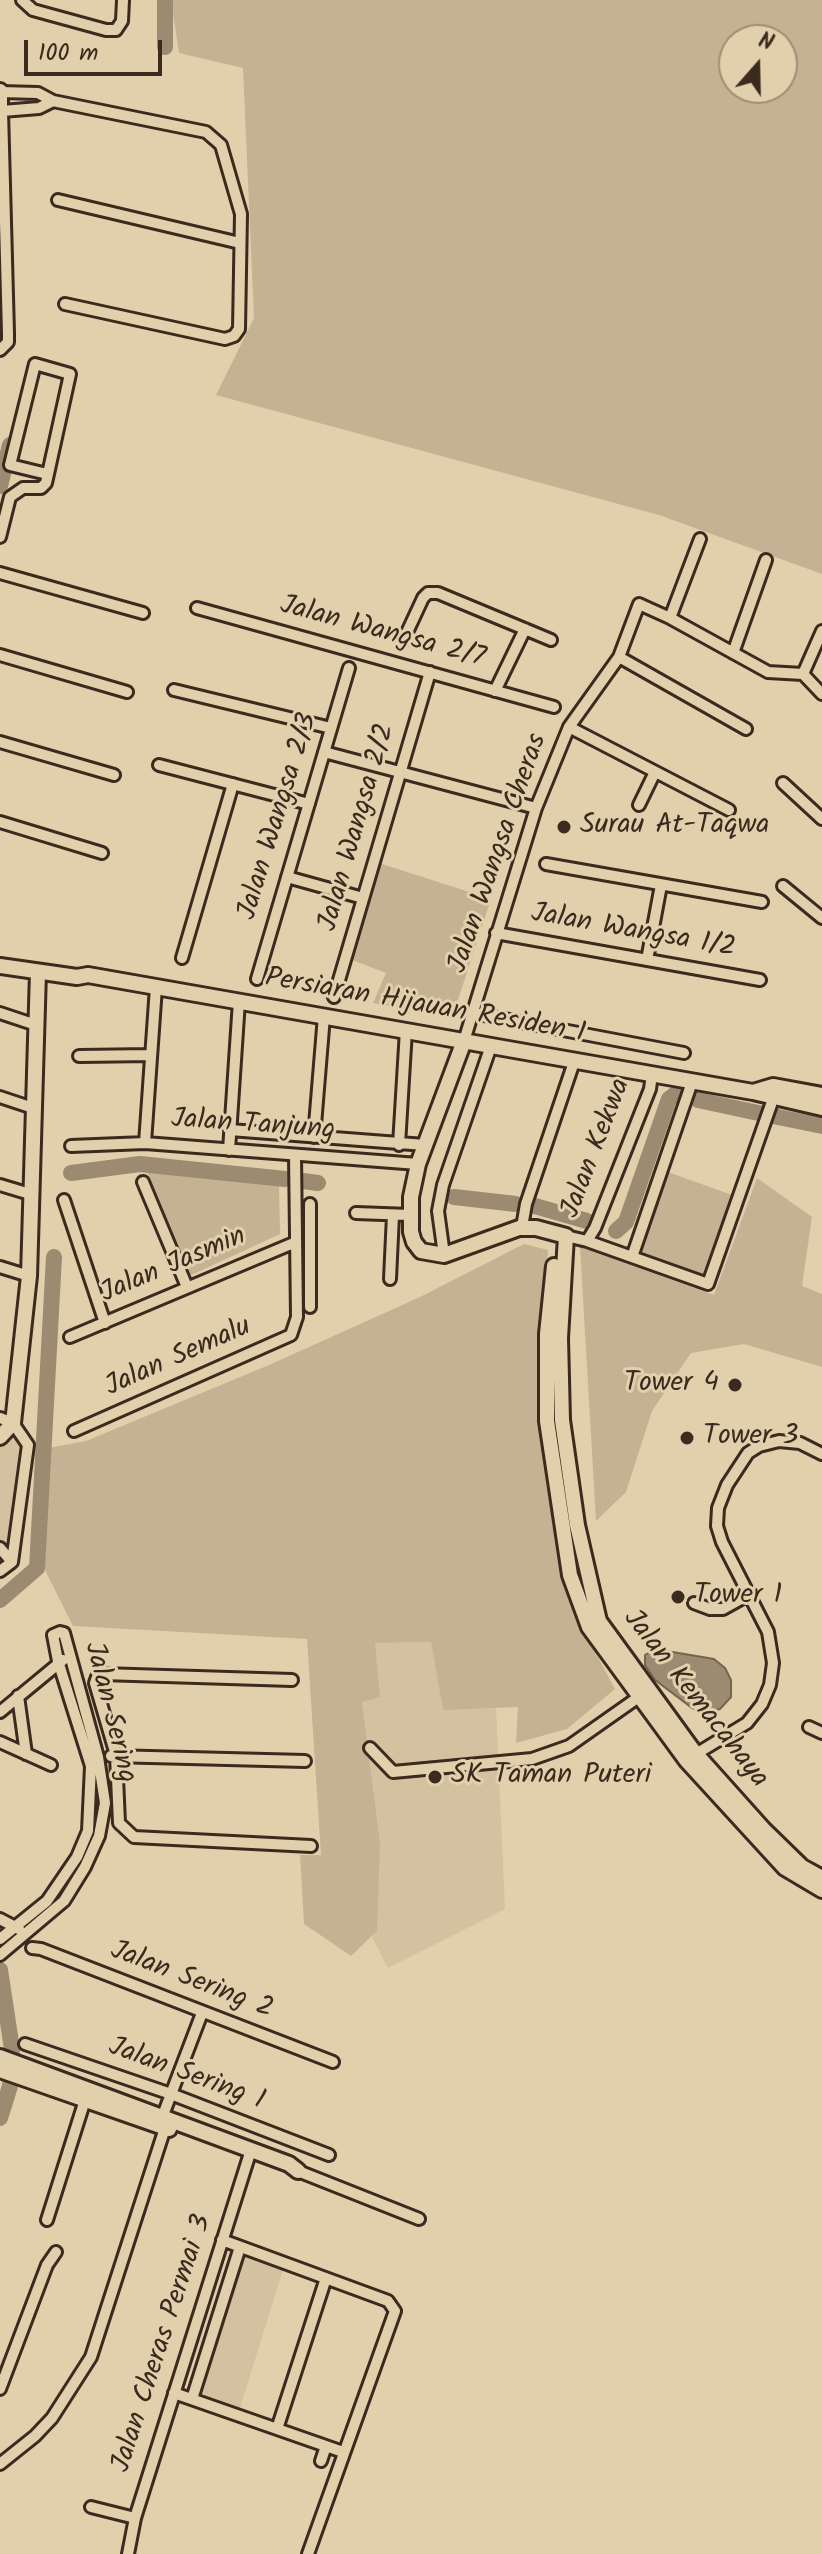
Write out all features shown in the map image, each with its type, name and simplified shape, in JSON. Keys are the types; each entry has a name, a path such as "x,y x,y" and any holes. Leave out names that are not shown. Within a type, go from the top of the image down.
{"street":[{"path":"22,0 33,10 106,30 116,30 122,21 123,0"},
{"path":"0,350 8,342 0,91 38,93 53,101 206,132 221,145 241,214 239,329 234,336 225,339 65,304"},
{"path":"1,112 39,108 53,101"},
{"path":"58,200 240,243"},
{"path":"0,537 10,497 23,488 41,488 46,483 70,374 35,364 10,465 47,474"},
{"path":"700,539 670,618 768,672 803,674 822,694"},
{"path":"733,653 766,560"},
{"path":"0,573 143,613"},
{"path":"403,641 428,593 438,593 551,640"},
{"name":"Jalan Wangsa Cheras","path":"464,1041 536,808 569,727 619,657 639,604 670,618"},
{"name":"Jalan Wangsa 2/7","path":"197,608 554,707"},
{"path":"495,691 525,629"},
{"path":"803,674 822,631"},
{"path":"0,655 127,692"},
{"path":"619,657 746,729"},
{"name":"Jalan Wangsa 2/3","path":"257,979 349,668"},
{"name":"Jalan Wangsa 2/2","path":"334,997 430,672"},
{"path":"174,690 331,728"},
{"path":"569,727 729,810"},
{"path":"0,742 114,775"},
{"path":"324,752 536,808"},
{"path":"159,765 309,804"},
{"path":"639,805 655,772"},
{"path":"783,783 822,819"},
{"path":"182,958 233,784"},
{"path":"0,822 102,853"},
{"path":"546,864 762,902"},
{"path":"287,877 363,898"},
{"path":"647,960 661,885"},
{"path":"783,886 822,918"},
{"name":"Jalan Wangsa 1/2","path":"496,933 760,980"},
{"path":"0,957 38,971"},
{"path":"0,966 38,971"},
{"path":"0,1437 6,1420 29,1276 38,971"},
{"name":"Persiaran Hijauan Residen 1","path":"38,971 77,977 88,975 753,1092 822,1095"},
{"name":"Jalan Tanjung","path":"156,987 145,1143 418,1164"},
{"path":"229,1150 239,1001"},
{"path":"0,1013 36,1025"},
{"path":"473,1013 684,1053"},
{"path":"314,1137 324,1016"},
{"path":"399,1145 406,1030"},
{"path":"464,1041 418,1164 411,1197 411,1232 421,1251 444,1255 522,1227 536,1228 587,1241 708,1284 773,1092"},
{"path":"444,1255 438,1211 443,1185 491,1046"},
{"path":"79,1056 151,1055"},
{"path":"522,1227 526,1204 574,1062"},
{"name":"Jalan Kekwa","path":"587,1241 595,1228 650,1089 652,1074"},
{"path":"632,1257 692,1082"},
{"name":"Persiaran Hijauan Residen 1","path":"773,1092 822,1108"},
{"path":"0,1097 33,1108"},
{"path":"230,1130 425,1145"},
{"path":"71,1146 145,1143"},
{"path":"295,1155 296,1242"},
{"path":"143,1182 187,1287"},
{"path":"0,1185 30,1194"},
{"path":"64,1200 105,1323"},
{"path":"310,1204 310,1307"},
{"path":"356,1213 410,1215"},
{"path":"390,1279 393,1215"},
{"name":"Jalan Kemacahaya","path":"562,1235 547,1334 547,1421 570,1575 589,1627 691,1757 785,1868 822,1890"},
{"name":"Jalan Kemacahaya","path":"562,1235 562,1420 577,1525 599,1621 643,1694"},
{"name":"Jalan Jasmin","path":"70,1337 296,1242"},
{"name":"Jalan Semalu","path":"74,1431 291,1335 297,1324 296,1242"},
{"path":"0,1267 29,1276"},
{"path":"0,1571 12,1562 28,1445 6,1420"},
{"path":"691,1757 747,1723 762,1704 770,1685 773,1663 768,1632 722,1542 717,1526 718,1508 727,1485 748,1453 759,1446 779,1441 800,1443 822,1454"},
{"path":"0,1548 12,1562"},
{"path":"694,1603 710,1609 723,1609 750,1594"},
{"name":"Jalan Sering","path":"0,1939 18,1932 47,1901 77,1857 88,1831 94,1758 64,1659 18,1696"},
{"path":"292,1680 102,1674 95,1683 116,1755 119,1823 134,1837 311,1846"},
{"path":"370,1748 393,1772 532,1759 569,1746 643,1694"},
{"path":"0,1712 18,1696"},
{"path":"18,1696 26,1754"},
{"path":"809,1727 822,1733"},
{"path":"0,1742 51,1765"},
{"path":"94,1758 116,1755 305,1761"},
{"name":"Jalan Kemacahaya","path":"691,1757 802,1867 822,1878"},
{"path":"0,1919 18,1932 0,1955"},
{"name":"Jalan Sering 2","path":"32,1948 333,2062"},
{"path":"0,2464 52,2418 91,2357 171,2094 202,2013"},
{"name":"Jalan Sering 1","path":"25,2044 171,2094 329,2155"},
{"path":"1,2062 250,2154 289,2164 298,2171 419,2219"},
{"path":"33,2075 85,2100 164,2122"},
{"path":"47,2220 85,2100"},
{"name":"Jalan Cheras Permai 3","path":"128,2554 135,2518 250,2154"},
{"path":"222,2240 388,2301 395,2311 308,2554"},
{"path":"192,2399 240,2247"},
{"path":"0,2389 47,2265 56,2252"},
{"path":"277,2429 326,2278"},
{"path":"174,2393 343,2452"},
{"path":"321,2461 326,2446"},
{"path":"91,2507 135,2518"}],"shaded area":[{"path":"171,0 822,0 822,574 659,515 216,395 254,318 243,68 179,53"},
{"path":"379,863 491,899 452,1018 373,1003 386,973 352,960"},
{"path":"146,1169 279,1183 280,1234 187,1277"},
{"path":"665,1171 735,1196 707,1281 636,1255"},
{"path":"757,1178 812,1217 802,1286 822,1294 822,1367 744,1344 691,1353 652,1411 626,1492 596,1521 580,1247 714,1295"},
{"path":"524,1244 548,1250 539,1389 547,1490 578,1620 615,1689 567,1729 516,1743 518,1707 443,1710 431,1642 375,1643 380,1697 362,1702 380,1844 377,1931 351,1956 304,1924 300,1855 321,1855 307,1639 73,1626 43,1566 48,1448 86,1441 269,1365 420,1297"},
{"path":"0,1422 12,1429 23,1445 7,1561 0,1566"},
{"name":"SK Taman Puteri","path":"431,1642 443,1709 496,1708 505,1909 388,1968 372,1937 377,1931 362,1701 380,1697 374,1643"},
{"path":"655,1649 714,1659 725,1668 731,1680 731,1697 720,1709 707,1713 692,1708 655,1680 645,1665 645,1655"},
{"path":"243,2251 284,2267 239,2411 196,2396"}],"waterway":[{"path":"165,0 165,47"},
{"path":"0,486 10,445"},
{"path":"616,1231 626,1222 669,1099 674,1095 680,1096"},
{"path":"698,1100 763,1114"},
{"path":"773,1116 822,1126"},
{"path":"71,1173 140,1164 285,1179"},
{"path":"303,1181 318,1183"},
{"path":"454,1197 516,1204"},
{"path":"535,1206 587,1221"},
{"path":"0,1600 37,1568 54,1257"},
{"path":"0,1970 12,2049 10,2086 0,2118"}],"place":[{"name":"Surau At-Taqwa","path":"564,827"},
{"name":"Tower 4","path":"735,1385"},
{"name":"Tower 3","path":"687,1438"},
{"name":"Tower 1","path":"678,1597"},
{"name":"SK Taman Puteri","path":"435,1777"}]}
